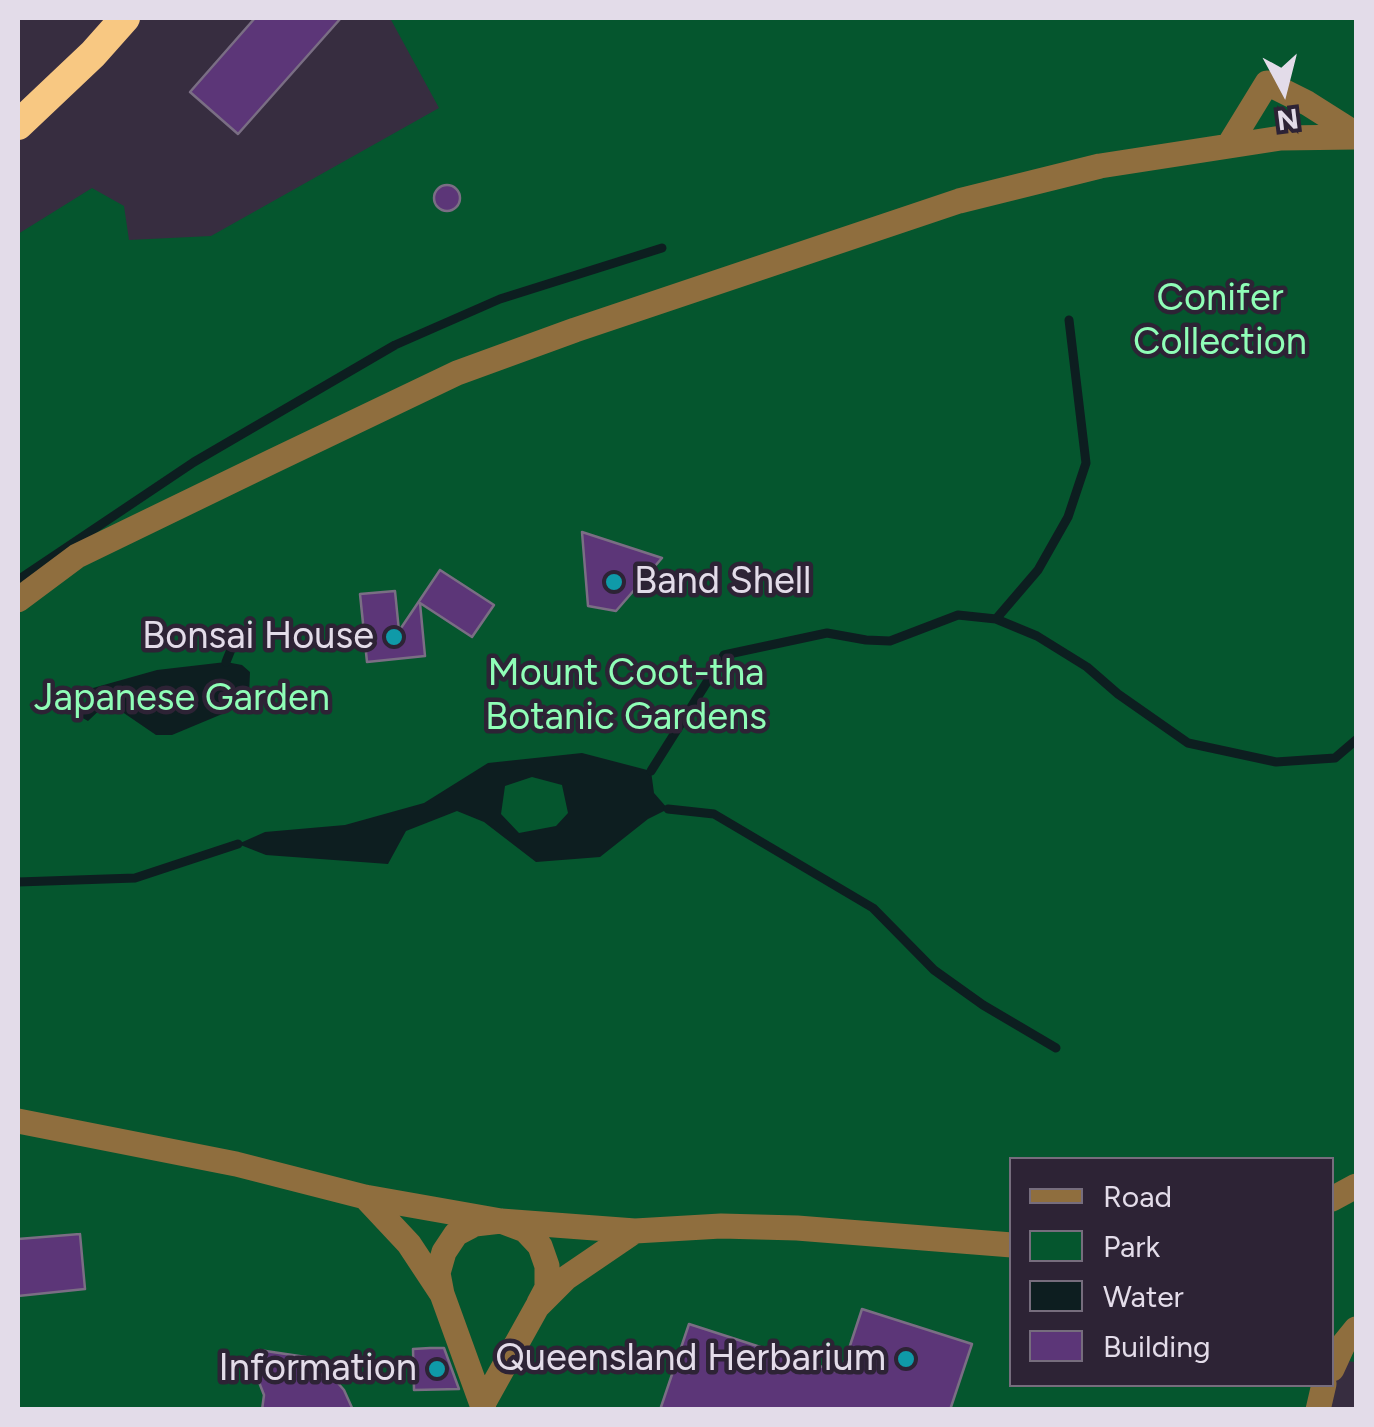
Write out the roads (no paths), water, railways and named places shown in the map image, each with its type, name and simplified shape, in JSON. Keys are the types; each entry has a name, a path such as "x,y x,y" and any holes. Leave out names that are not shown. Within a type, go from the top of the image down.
{"highway":[{"path":"18,125 125,18"}],"street":[{"path":"1228,145 1267,82 1307,102 1356,136"},
{"path":"18,600 77,556 458,373 574,330 960,201 1100,166 1281,138 1356,136"},
{"path":"18,1121 236,1164 365,1197 500,1221 635,1231 721,1226 778,1228 1009,1245"},
{"path":"365,1197 410,1244 442,1294"},
{"path":"500,1221 525,1230 540,1246 548,1266 546,1288 484,1407 442,1294 438,1272 444,1252 456,1234 475,1224 500,1221"},
{"path":"537,1307 566,1278 635,1231"},
{"path":"1334,1364 1342,1345 1356,1329"}],"water":[{"path":"226,662 242,665 250,672 249,695 239,707 172,735 156,735 115,707 104,706 88,721 79,716 93,688 157,670"},
{"path":"582,753 651,771 654,793 668,809 648,819 600,857 536,862 484,822 457,811 406,831 388,864 266,855 238,844 265,832 345,825 424,803 488,763","holes":["532,777 562,785 568,813 556,826 519,833 501,814 505,786"]}],"waterway":[{"path":"18,580 194,462 395,345 500,299 662,248"},
{"path":"996,619 1038,570 1068,517 1086,463 1069,320"},
{"path":"651,771 724,655 827,633 890,641 958,615 996,619 1037,636 1087,667 1188,743 1276,762 1335,758 1356,740"},
{"path":"226,662 234,642"},
{"path":"668,809 714,814 873,908 934,970 983,1005 1056,1048"},
{"path":"18,882 135,878 238,844"}],"place":[{"name":"Band Shell","path":"614,582"},
{"name":"Bonsai House","path":"394,637"},
{"name":"Queensland Herbarium","path":"906,1359"},
{"name":"Information","path":"437,1369"}],"park label":[{"name":"Conifer Collection","path":"1220,321"},
{"name":"Mount Coot-tha Botanic Gardens","path":"626,696"},
{"name":"Japanese Garden","path":"182,699"}]}
